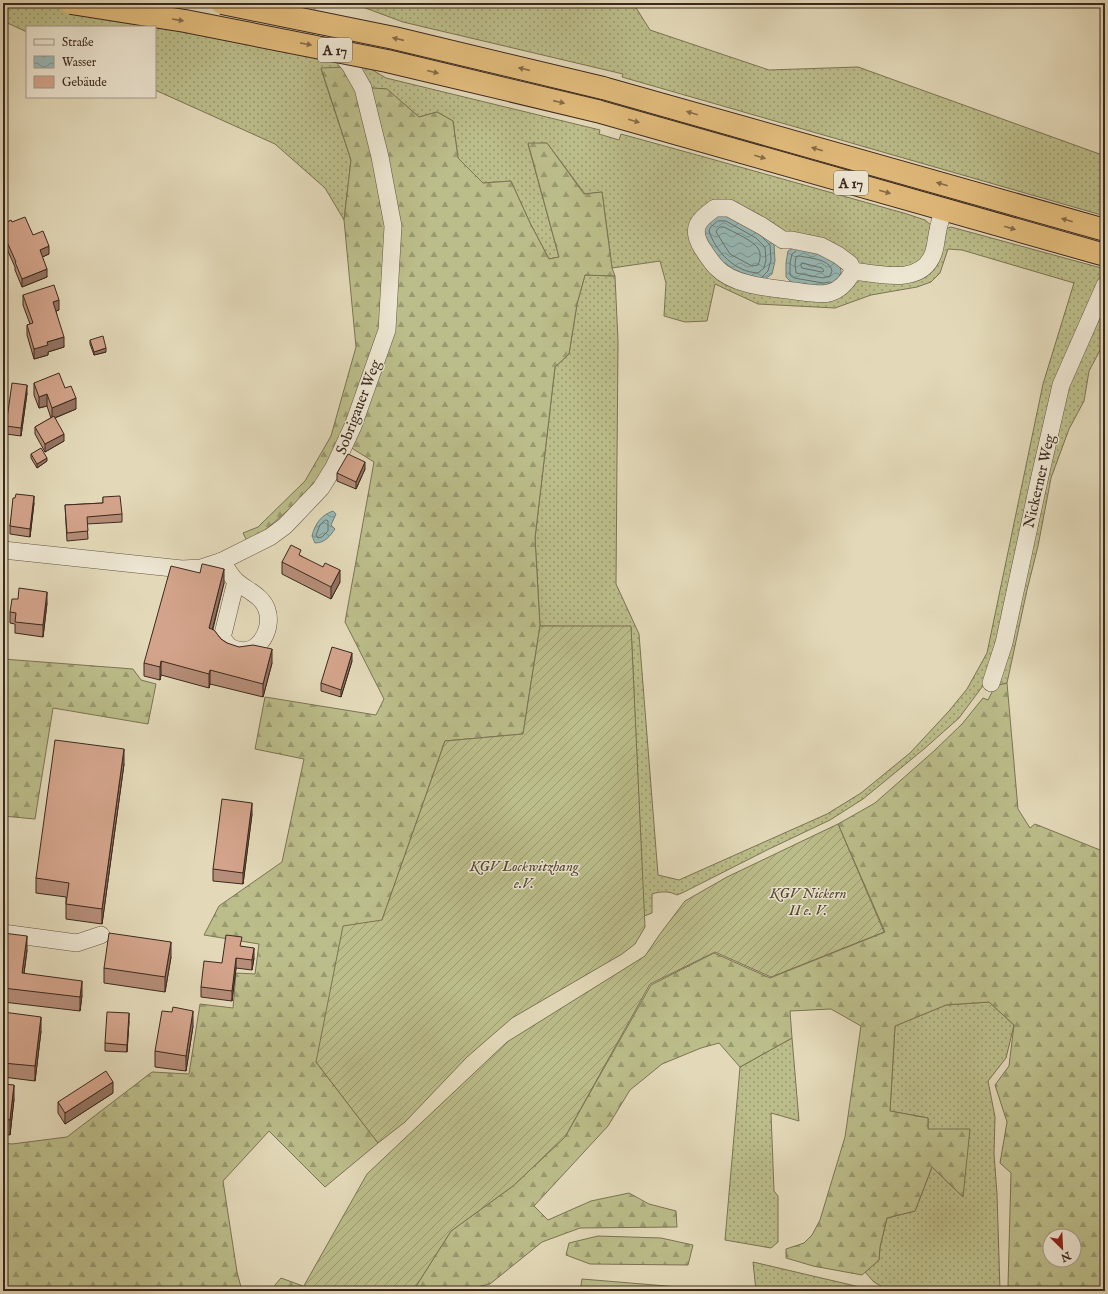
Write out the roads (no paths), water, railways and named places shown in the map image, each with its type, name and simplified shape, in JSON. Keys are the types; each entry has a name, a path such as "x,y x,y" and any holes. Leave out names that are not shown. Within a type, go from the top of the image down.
{"highway":[{"name":"A 17","path":"71,3 185,21 372,58 597,111 1105,255"},
{"name":"A 17","path":"222,3 394,38 603,88 1105,230"}],"street":[{"name":"Sobrigauer Weg","path":"3,550 182,569 201,568 222,561 270,537 285,526 321,488 334,467 353,426 387,330 393,226 380,156 363,88 350,65 298,3"},
{"path":"715,208 729,208 762,226 783,240 792,240 821,246 838,255 850,264 853,271 840,288 828,293 802,292 748,285 718,269 701,246 696,230 700,219 715,208"},
{"path":"853,271 897,276 911,275 921,271 928,264 933,254 944,209"},
{"name":"Nickerner Weg","path":"991,683 1004,643 1061,385 1102,291"},
{"path":"222,561 229,574 236,581"},
{"path":"3,933 77,943 101,935"}],"water":[{"path":"728,212 774,243 775,261 772,274 761,282 719,265 701,226 703,223"},
{"path":"797,246 829,254 840,263 841,273 837,281 823,287 791,282 786,277 788,251"},
{"path":"333,511 336,514 331,525 335,529 329,537 319,543 315,543 312,536 317,524 325,515"}],"park label":[{"name":"KGV Lockwitzhang e.V.","path":"524,874"},
{"name":"KGV Nickern II e. V.","path":"808,902"}]}
